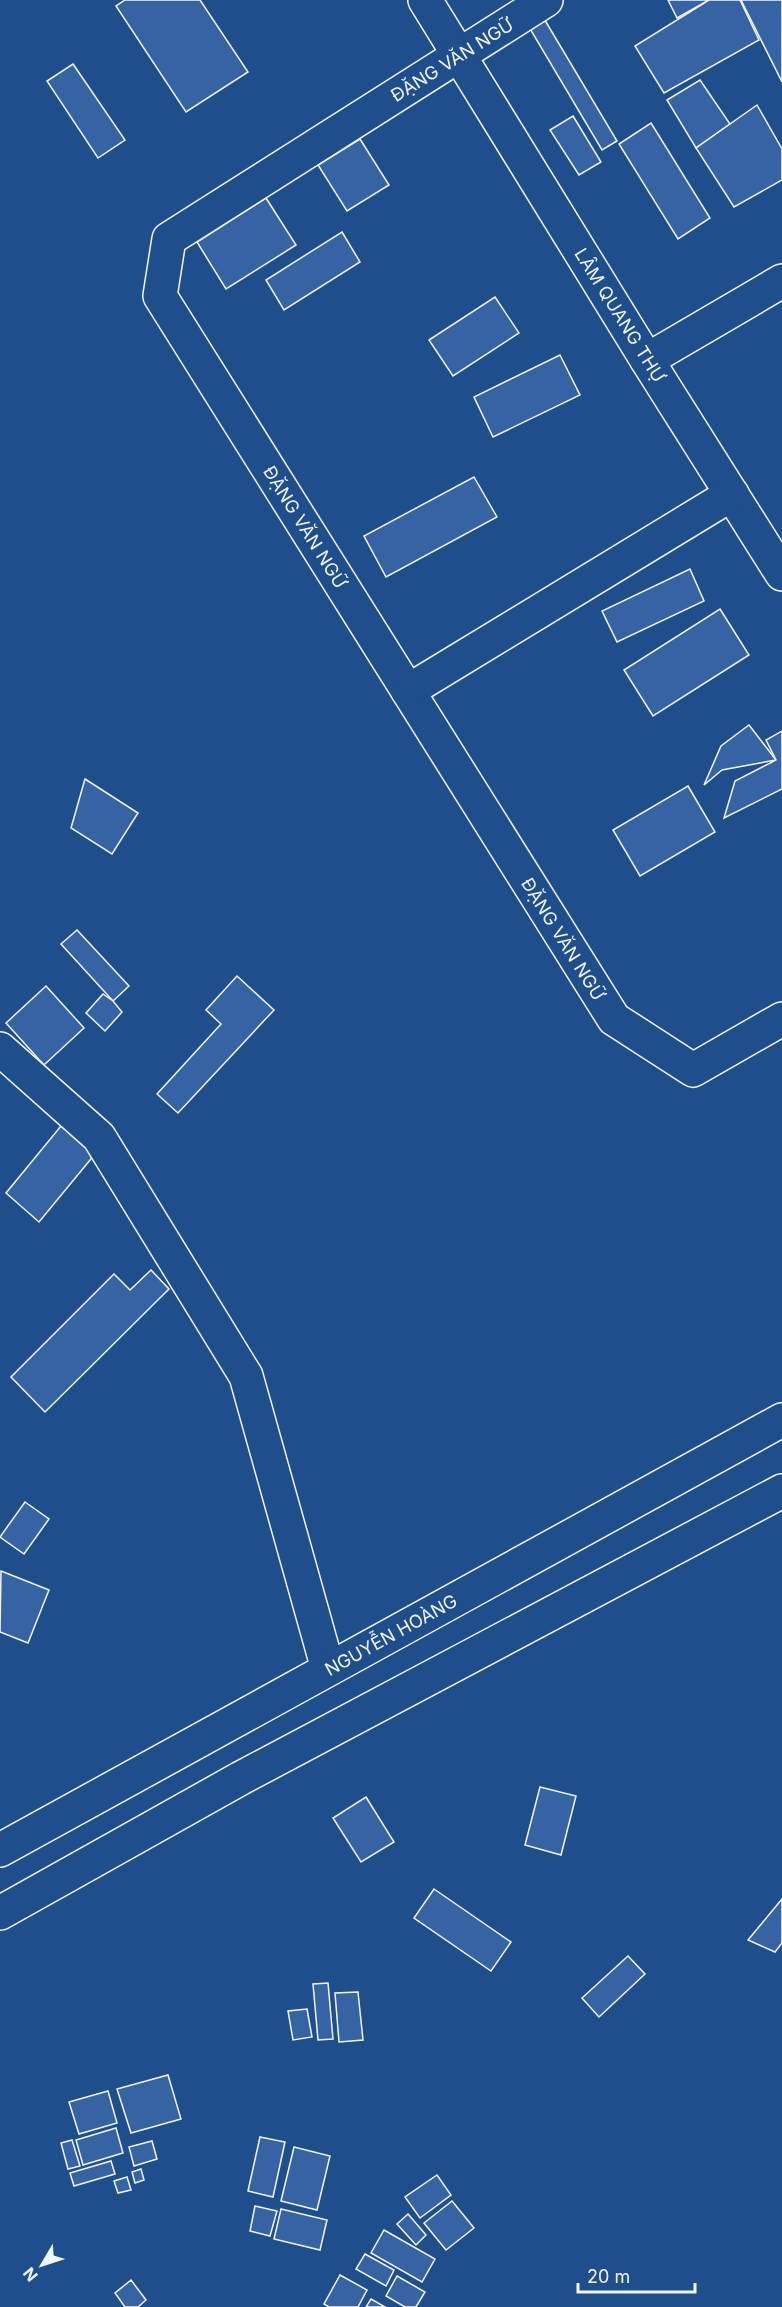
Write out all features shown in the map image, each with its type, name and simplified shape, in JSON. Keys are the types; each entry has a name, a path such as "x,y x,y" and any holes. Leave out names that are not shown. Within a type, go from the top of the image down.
{"main road":[{"name":"LÂM QUANG THỰ","path":"425,0 782,574"},
{"name":"ĐẶNG VĂN NGỮ","path":"546,0 169,239 160,296 614,1019 693,1070 782,1019"},
{"path":"647,360 782,281"},
{"path":"408,691 732,494"},
{"path":"0,1048 99,1137 246,1376 328,1669"},
{"name":"NGUYỄN HOÀNG","path":"0,1850 782,1420"},
{"path":"0,1913 241,1778 782,1491"}],"building":[{"path":"125,0 200,0 248,72 186,112 116,6"},
{"path":"668,0 709,0 677,18"},
{"path":"709,0 740,0 759,40 664,93 635,46"},
{"path":"741,0 782,0 782,82"},
{"path":"543,17 617,141 602,150 526,22"},
{"path":"73,64 125,140 98,158 47,81"},
{"path":"700,80 730,124 696,148 667,100"},
{"path":"757,105 782,149 782,180 734,207 696,148"},
{"path":"573,116 601,162 579,175 550,130"},
{"path":"651,123 710,218 678,239 619,144"},
{"path":"360,139 389,185 347,211 318,165"},
{"path":"266,198 296,245 226,289 197,242"},
{"path":"342,232 360,262 284,310 266,280"},
{"path":"495,297 519,333 453,376 429,340"},
{"path":"560,355 580,395 493,437 474,397"},
{"path":"474,477 497,517 386,577 364,536"},
{"path":"690,569 704,601 617,642 602,611"},
{"path":"720,609 749,655 653,716 624,670"},
{"path":"749,725 776,760 722,770 704,785 721,746"},
{"path":"782,731 782,789 724,818 735,781 776,760 766,740"},
{"path":"85,779 138,813 112,854 71,828"},
{"path":"688,786 715,832 640,876 613,830"},
{"path":"77,930 129,986 113,1001 61,944"},
{"path":"237,976 274,1010 178,1113 157,1094 221,1024 206,1010"},
{"path":"46,986 84,1028 44,1065 6,1023"},
{"path":"103,994 122,1012 105,1031 86,1013"},
{"path":"61,1126 95,1154 39,1222 6,1193"},
{"path":"151,1270 169,1289 45,1412 11,1377 114,1274 130,1290"},
{"path":"25,1502 49,1519 24,1554 0,1537"},
{"path":"1,1571 49,1590 28,1643 0,1632"},
{"path":"540,1787 576,1796 561,1855 525,1845"},
{"path":"366,1797 394,1842 361,1862 333,1818"},
{"path":"434,1889 511,1942 491,1971 414,1918"},
{"path":"782,1899 782,1943 775,1952 748,1940"},
{"path":"628,1956 645,1974 599,2017 582,1998"},
{"path":"328,1983 333,2039 318,2040 313,1984"},
{"path":"358,1992 363,2040 339,2042 335,1993"},
{"path":"307,2009 312,2037 293,2040 288,2011"},
{"path":"168,2075 181,2119 131,2133 117,2089"},
{"path":"108,2091 117,2123 79,2134 69,2102"},
{"path":"116,2128 123,2153 83,2165 76,2140"},
{"path":"260,2137 285,2142 273,2197 248,2191"},
{"path":"72,2140 80,2166 68,2169 61,2143"},
{"path":"152,2141 157,2159 134,2166 129,2147"},
{"path":"294,2147 330,2156 317,2210 281,2201"},
{"path":"111,2161 115,2174 74,2186 70,2173"},
{"path":"141,2169 144,2180 135,2183 132,2172"},
{"path":"437,2175 451,2195 420,2218 405,2197"},
{"path":"127,2177 131,2190 118,2193 114,2181"},
{"path":"452,2201 474,2228 446,2250 424,2223"},
{"path":"255,2206 277,2211 270,2236 250,2231"},
{"path":"281,2209 327,2220 320,2250 274,2239"},
{"path":"408,2214 426,2235 416,2245 397,2224"},
{"path":"384,2230 435,2259 422,2282 371,2253"},
{"path":"365,2254 394,2270 386,2286 356,2269"},
{"path":"340,2275 367,2290 358,2307 329,2307 324,2304"},
{"path":"397,2276 425,2292 416,2307 405,2307 386,2296"},
{"path":"131,2280 146,2300 138,2307 125,2307 115,2293"},
{"path":"371,2299 385,2307 366,2307"}]}
